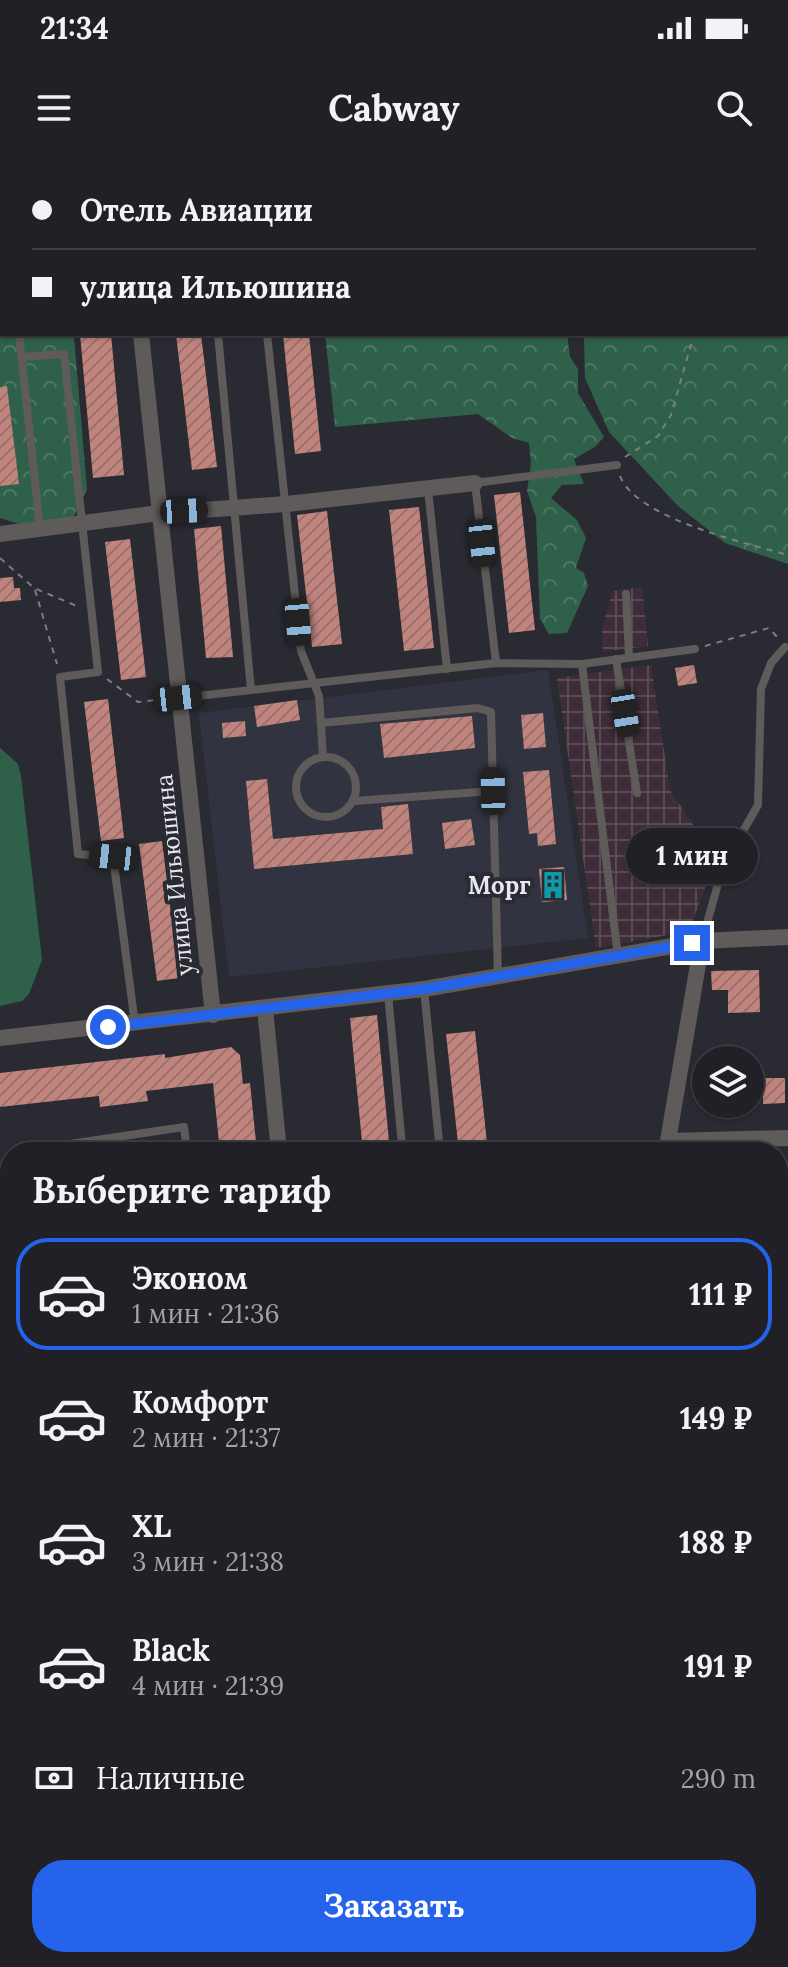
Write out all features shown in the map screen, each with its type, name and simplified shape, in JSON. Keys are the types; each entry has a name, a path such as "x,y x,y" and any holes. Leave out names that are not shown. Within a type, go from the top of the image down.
{"street":[{"name":"улица Ильюшина","path":"141,336 213,1015"},
{"path":"0,534 159,513 287,504 475,483"},
{"path":"0,1038 424,989 702,941 788,937"},
{"path":"670,1142 702,941"},
{"path":"265,1008 278,1142"},
{"path":"728,1142 788,1138"}],"lane":[{"path":"397,160 405,160"},
{"path":"19,336 40,529"},
{"path":"218,336 251,690"},
{"path":"267,336 301,651 314,683 323,756"},
{"path":"21,357 64,354 98,672 60,677 78,854 113,857 135,1024"},
{"path":"496,663 475,483 617,465"},
{"path":"428,489 447,669"},
{"path":"626,594 629,657"},
{"path":"702,941 723,866 758,805 761,689 771,663 785,647"},
{"path":"178,698 496,663 582,664 695,649"},
{"path":"616,659 637,793"},
{"path":"582,664 618,956"},
{"path":"321,723 487,708 491,712 498,977"},
{"path":"323,756 339,759 351,768 357,787 354,801 339,815 328,818 311,813 296,794 300,771 314,759 323,756"},
{"path":"354,801 493,791"},
{"path":"424,989 439,1142"},
{"path":"388,993 402,1142"},
{"path":"69,1142 184,1127 186,1142"}],"path":[{"path":"693,336 671,415 658,436 617,465 621,480 635,497 670,516 730,539 788,555"},
{"path":"0,558 34,588 91,613"},
{"path":"34,588 60,677"},
{"path":"695,649 769,628 785,647"},
{"path":"98,672 138,702 178,698"}],"shaded area":[{"path":"642,587 648,646 603,652 602,628 613,591"},
{"path":"651,665 670,790 716,859 689,931 596,948 557,678"},
{"path":"548,670 588,938 229,977 199,713"}],"green space":[{"path":"0,336 74,337 87,489 72,520 26,526 0,518"},
{"path":"325,336 567,336 570,357 578,369 578,393 604,437 595,447 574,459 584,484 562,485 551,498 577,520 586,538 576,568 584,573 588,586 567,633 549,634 540,619 536,517 527,491 531,463 529,443 512,438 478,414 335,427"},
{"path":"584,336 788,336 788,564 725,543 678,506 609,432 585,378"},
{"path":"0,748 18,764 21,776 42,960 29,994 22,1001 0,1006"}],"building":[{"path":"80,336 111,336 124,475 93,478"},
{"path":"176,336 201,336 217,467 192,470"},
{"path":"283,336 309,336 321,451 295,454"},
{"path":"7,386 19,484 0,486 0,387"},
{"path":"520,492 535,630 509,633 494,495"},
{"path":"419,507 434,648 404,651 389,510"},
{"path":"327,511 342,644 312,647 297,515"},
{"path":"221,526 233,657 206,658 194,529"},
{"path":"130,539 146,677 121,680 105,542"},
{"path":"13,577 14,588 20,588 21,600 0,602 0,578"},
{"path":"694,665 697,683 678,686 675,668"},
{"path":"108,699 124,838 101,841 84,702"},
{"path":"297,700 300,720 257,727 254,706"},
{"path":"543,713 546,747 524,749 521,715"},
{"path":"472,716 475,748 384,758 380,724"},
{"path":"245,721 246,736 223,738 222,723"},
{"path":"549,770 556,844 538,846 537,833 529,834 523,772"},
{"path":"267,779 273,839 383,829 381,807 408,804 413,854 254,869 246,781"},
{"path":"471,819 475,845 445,849 442,823"},
{"path":"162,841 179,978 157,981 139,844"},
{"name":"Морг","path":"564,867 567,900 542,902 539,869"},
{"path":"759,970 760,1012 728,1013 728,990 712,990 711,971"},
{"path":"377,1015 389,1142 362,1142 350,1018"},
{"path":"475,1031 487,1142 458,1142 446,1034"},
{"path":"231,1047 240,1055 243,1084 250,1083 256,1142 219,1142 213,1083 146,1091 148,1101 100,1107 99,1096 0,1107 0,1073 165,1054 165,1058"},
{"path":"764,1078 785,1078 785,1103 764,1104"}],"place":[{"name":"Морг","path":"553,885"}],"route":[{"path":"108,1027 424,989 692,943"}]}
